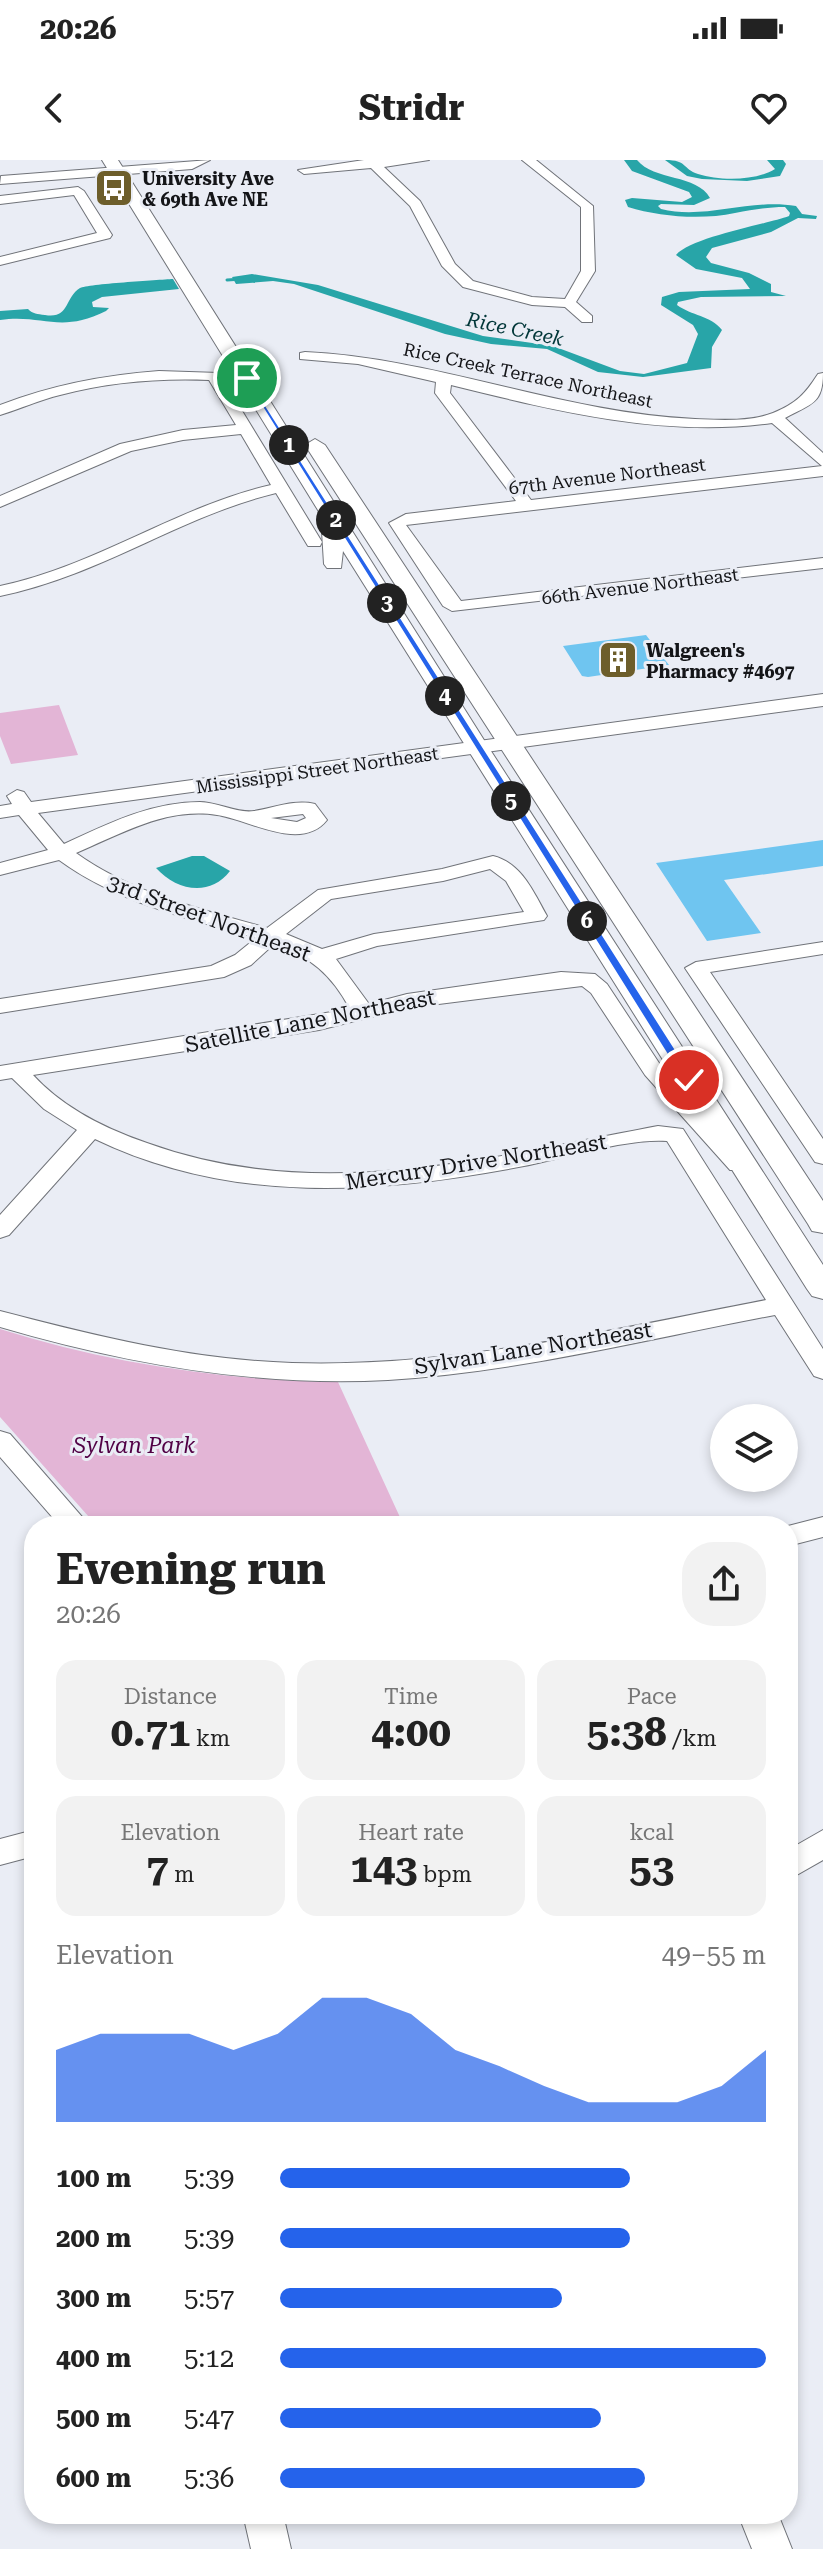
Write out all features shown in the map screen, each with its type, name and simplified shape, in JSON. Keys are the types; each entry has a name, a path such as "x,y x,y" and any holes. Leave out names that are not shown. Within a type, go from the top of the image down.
{"main road":[{"path":"123,164 149,187"},
{"path":"123,164 331,512 473,741 823,1289"},
{"path":"164,211 224,304"},
{"path":"302,424 823,1224"},
{"path":"331,512 334,564"}],"street":[{"path":"0,261 103,237 78,191 6,198 0,180 123,164 192,165 203,160"},
{"path":"304,170 423,160"},
{"path":"528,160 587,206 588,271 569,303"},
{"path":"372,162 415,204 449,266 468,284 491,293 532,301 569,303 587,319"},
{"name":"Rice Creek Terrace Northeast","path":"305,356 365,361 636,420 721,425 775,417 810,399 823,377"},
{"path":"0,410 38,394 93,381 214,376 314,542"},
{"path":"444,379 442,393 527,505"},
{"path":"775,417 823,462"},
{"path":"0,502 126,447 172,437 246,429"},
{"name":"67th Avenue Northeast","path":"458,607 449,602 397,523 823,471"},
{"path":"0,591 52,580 222,501 281,487"},
{"name":"66th Avenue Northeast","path":"458,607 823,563"},
{"name":"Mississippi Street Northeast","path":"503,737 823,688"},
{"name":"Mississippi Street Northeast","path":"0,812 14,801 503,737 823,700"},
{"name":"Mississippi Street Northeast","path":"14,801 80,802 473,741"},
{"name":"3rd Street Northeast","path":"14,801 55,848 115,887 271,936 319,957 336,970 363,1012"},
{"path":"55,848 54,815 80,802"},
{"path":"0,869 38,863 55,848 157,812 213,809 254,818"},
{"path":"0,1006 216,972 243,960 325,894 443,875 493,862 514,877 537,916 374,940 319,957"},
{"path":"823,948 696,968 823,1157"},
{"name":"Satellite Lane Northeast","path":"9,1072 319,1023 407,1001 573,978 594,983 653,1070 713,1141 754,1180"},
{"name":"Mercury Drive Northeast","path":"9,1072 34,1093 91,1129 192,1168 270,1183 316,1185 400,1178 658,1133 675,1134 783,1305"},
{"path":"0,1230 91,1129"},
{"path":"783,1305 823,1370"},
{"name":"Sylvan Lane Northeast","path":"0,1319 56,1336 158,1359 333,1373 463,1364 783,1305"},
{"path":"0,1440 67,1516"},
{"path":"798,1533 823,1527"},
{"path":"798,1860 823,1843"},
{"path":"0,1852 24,1846"},
{"path":"265,2524 271,2549"},
{"path":"762,2524 772,2549"}],"green space":[{"path":"59,705 78,755 11,764 0,736 0,713"},
{"name":"Sylvan Park","path":"0,1329 83,1352 167,1368 252,1378 338,1382 399,1516 88,1516 0,1417"}],"water":[{"name":"Rice Creek","path":"624,160 637,160 644,167 696,185 710,198 694,205 661,204 658,206 661,209 695,212 779,204 796,206 802,214 817,216 816,219 798,218 771,232 712,248 706,257 711,263 749,273 771,284 771,292 786,296 701,297 678,302 677,305 712,321 722,330 712,347 711,368 643,377 598,372 547,349 491,344 445,334 294,284 273,281 236,284 232,277 252,274 318,285 483,336 553,346 620,371 644,374 687,363 698,334 693,325 661,305 662,297 679,292 750,289 742,278 696,269 676,255 697,243 789,216 790,213 785,207 778,207 722,215 681,216 628,207 625,200 632,198 682,202 692,197 689,192 632,171"},
{"path":"665,160 678,161 698,174 727,179 758,176 775,169 767,160 783,160 786,164 780,176 747,181 687,176"},
{"path":"173,279 179,289 102,297 92,302 93,307 109,308 90,318 64,322 0,320 0,311 28,309 33,313 59,314 80,288"},
{"path":"192,856 204,856 230,871 212,885 193,888 173,882 156,868"}],"building":[{"name":"Walgreen's Pharmacy #4697","path":"646,635 669,665 582,676 563,646"},
{"path":"823,840 823,866 724,880 761,933 707,941 656,863"}],"waterway":[{"name":"Rice Creek","path":"227,280 242,279"}],"place":[{"name":"University Ave & 69th Ave NE","path":"114,188"},
{"name":"Walgreen's Pharmacy #4697","path":"618,660"}],"route":[{"path":"247,378 477,748 689,1080"}]}
